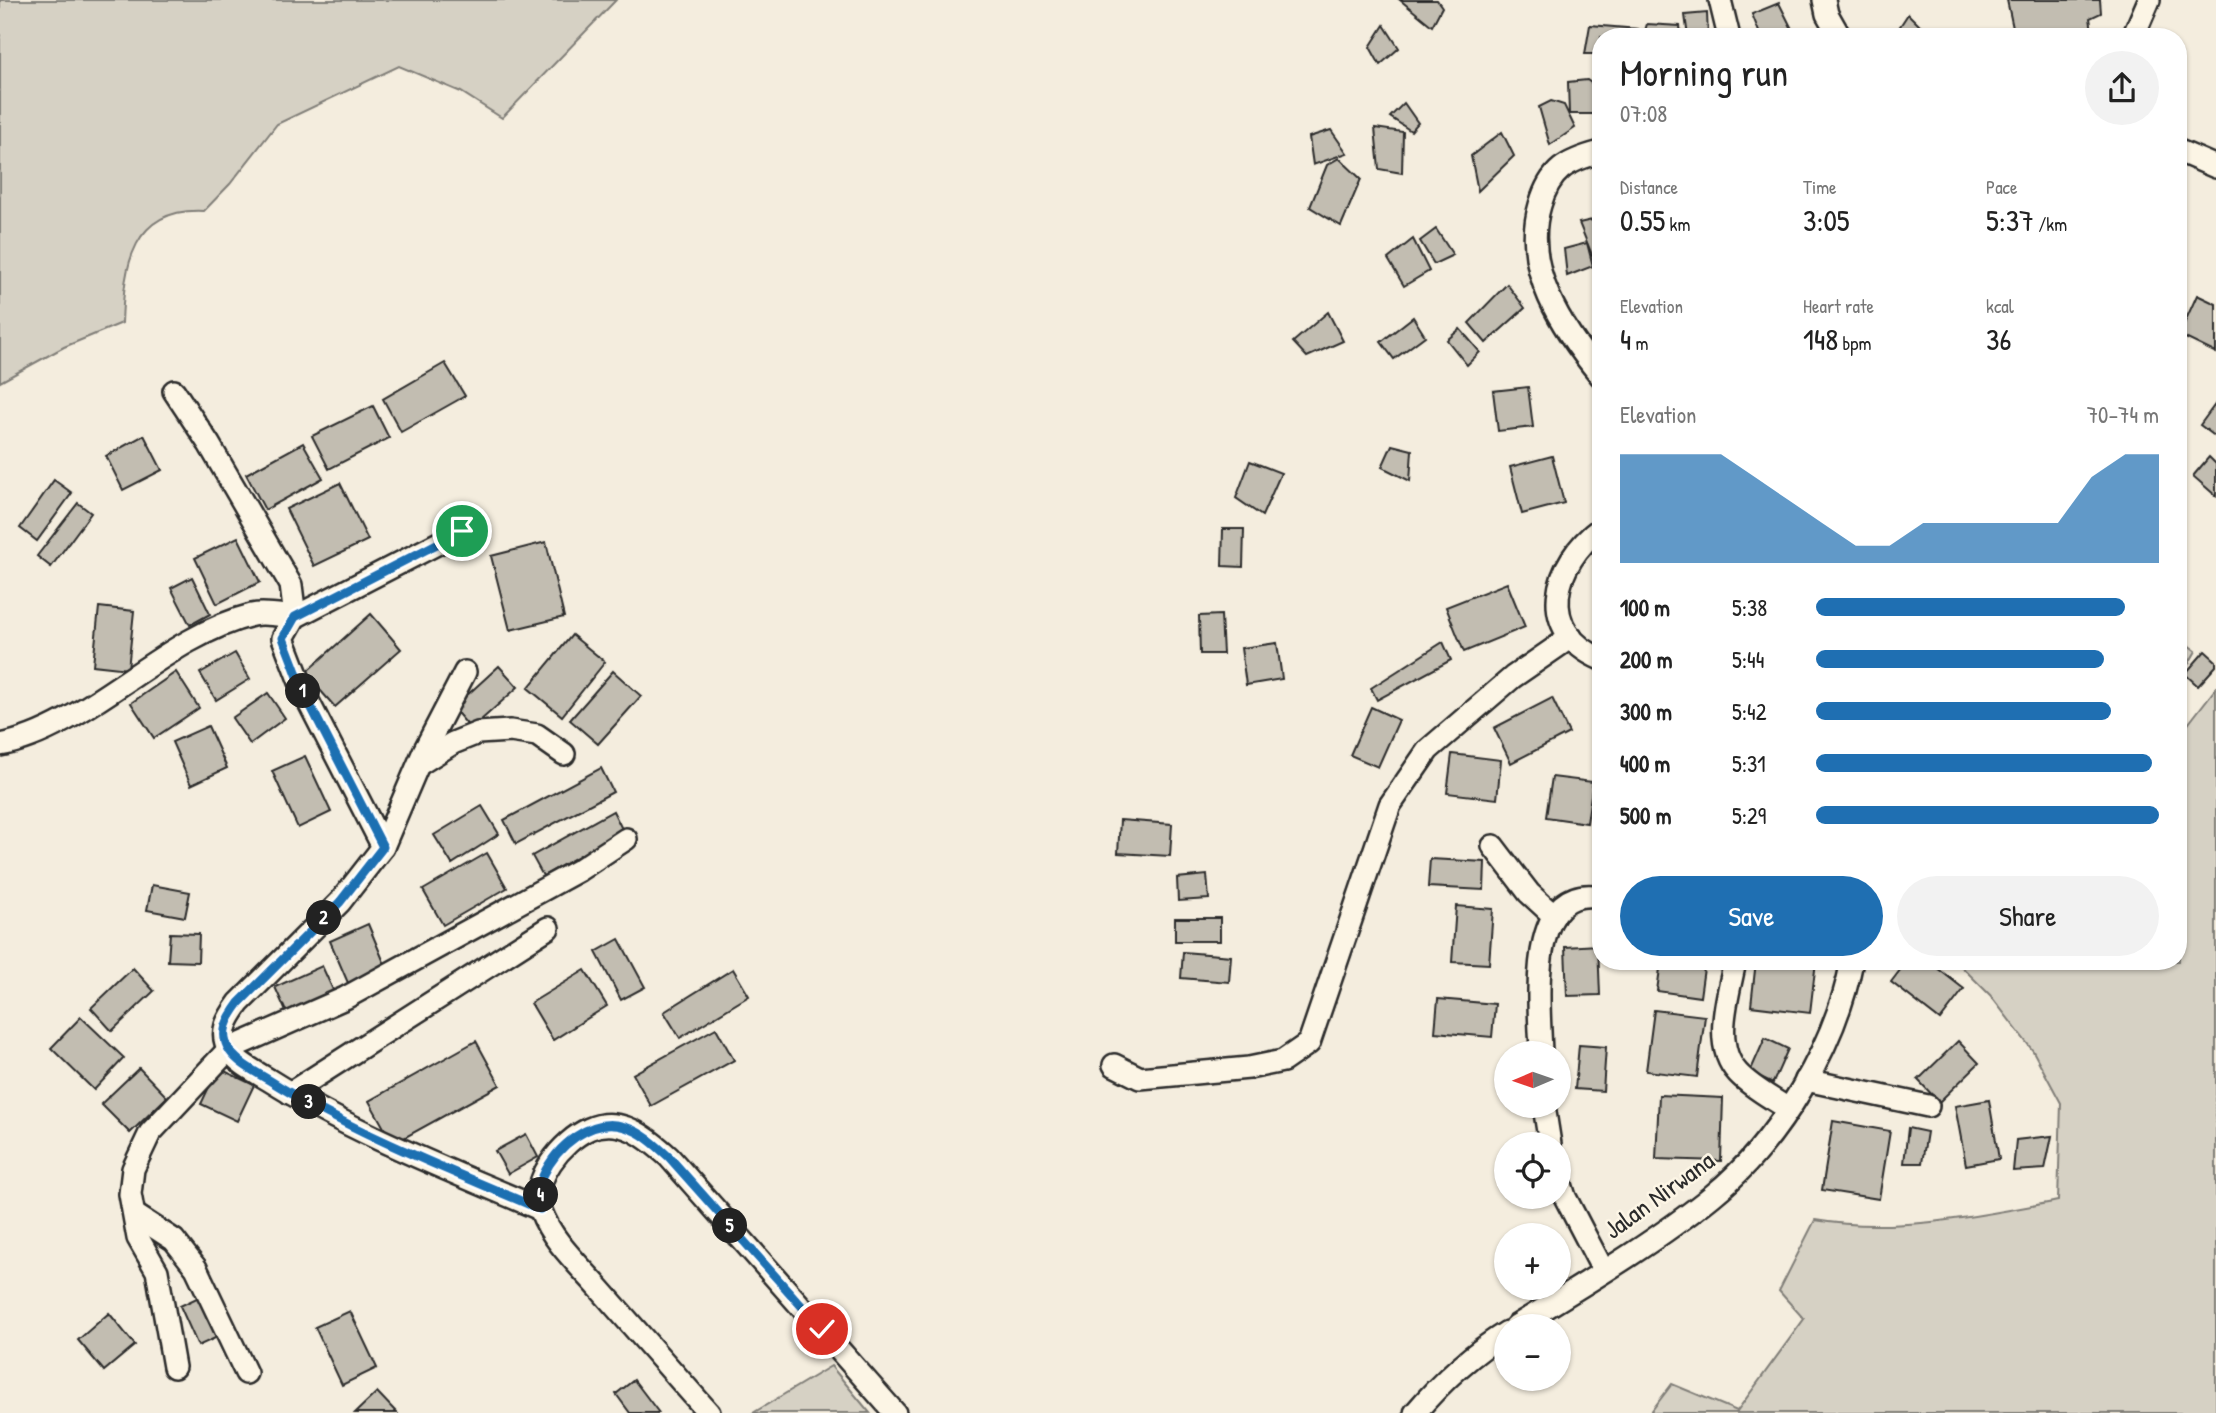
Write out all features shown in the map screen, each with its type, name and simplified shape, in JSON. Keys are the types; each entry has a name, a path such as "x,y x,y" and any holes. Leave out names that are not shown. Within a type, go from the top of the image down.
{"street":[{"path":"1720,0 1727,28"},
{"path":"1824,0 1827,14 1835,28"},
{"path":"2137,28 2149,0"},
{"path":"2187,154 2216,167"},
{"path":"1592,156 1563,167 1546,183 1535,219 1534,243 1539,270 1555,309 1592,365"},
{"path":"174,390 209,444 291,586 295,617 283,638 290,663 383,847"},
{"path":"0,745 49,728 182,645 225,624 255,614 295,617 462,531"},
{"path":"1592,537 1572,556 1562,573 1558,596 1567,630 1576,645 1592,654"},
{"path":"1114,1065 1140,1078 1249,1068 1283,1061 1298,1053 1308,1043 1390,805 1428,750 1567,630"},
{"path":"465,672 383,847 340,902 239,1003 226,1020 224,1030 229,1049 242,1062 290,1093 404,1151 540,1209"},
{"path":"421,763 453,743 478,733 510,731 537,735 564,754"},
{"path":"174,1367 157,1271 138,1238 131,1181 138,1156 150,1133 229,1049 345,998 579,870 626,839"},
{"path":"1493,846 1529,893 1554,916"},
{"path":"1541,1041 1544,933 1554,916 1573,900 1592,898"},
{"path":"290,1093 548,928"},
{"path":"1734,970 1724,1030 1729,1060 1740,1076 1788,1109"},
{"name":"Jalan Nirwana","path":"1535,1314 1713,1196 1745,1165 1788,1109 1806,1080 1838,1015 1850,970"},
{"path":"1806,1080 1928,1106"},
{"path":"709,1413 560,1244 540,1209 542,1177 563,1147 591,1128 623,1126 650,1139 669,1157 895,1413"},
{"path":"1571,1209 1603,1270"},
{"path":"137,1216 174,1240 196,1268 246,1373"},
{"path":"1415,1413 1437,1387 1494,1341"}],"shaded area":[{"path":"0,0 616,0 502,118 461,92 399,66 277,124 230,184 204,211 180,212 161,219 147,230 130,261 122,323 64,347 0,382"},
{"path":"2187,644 2196,651 2187,666"},
{"path":"2216,688 2216,1413 1650,1413 1672,1384 1737,1411 1804,1319 1779,1291 1815,1220 1845,1224 1906,1224 1967,1217 2058,1201 2061,1103 2033,1051 1990,995 1965,970 2187,970 2187,726"},
{"path":"831,1366 870,1413 753,1413"}],"building":[{"path":"1400,0 1437,0 1442,7 1432,26"},
{"path":"2007,0 2100,0 2101,13 2090,18 2092,28 2013,28"},
{"path":"1779,3 1792,28 1757,28 1752,14"},
{"path":"1707,13 1708,28 1687,28 1685,15"},
{"path":"1908,14 1922,28 1899,28"},
{"path":"1647,24 1680,28 1646,28"},
{"path":"1384,25 1399,48 1380,65 1370,47"},
{"path":"1590,25 1626,28 1592,28 1592,54 1585,54"},
{"path":"1587,80 1592,84 1592,114 1569,114 1568,82"},
{"path":"1551,101 1564,105 1575,128 1550,145 1539,107"},
{"path":"1404,103 1418,123 1411,131 1390,117"},
{"path":"1375,128 1403,132 1402,173 1379,169"},
{"path":"1331,130 1347,153 1313,165 1309,137"},
{"path":"1502,132 1514,156 1478,191 1471,156"},
{"path":"1339,158 1361,179 1341,226 1310,207 1327,165"},
{"path":"1592,220 1592,255 1579,223"},
{"path":"1436,229 1453,255 1434,264 1420,241"},
{"path":"1413,239 1429,271 1404,286 1388,259"},
{"path":"1587,243 1592,266 1567,276 1564,249"},
{"path":"1507,284 1525,308 1486,343 1469,323"},
{"path":"2197,295 2216,304 2216,353 2187,339 2187,317"},
{"path":"1328,312 1343,341 1307,357 1293,342"},
{"path":"1413,317 1425,336 1394,359 1381,342"},
{"path":"1460,329 1480,352 1467,365 1447,340"},
{"path":"445,363 465,396 401,432 383,399"},
{"path":"1528,387 1533,427 1498,431 1493,391"},
{"path":"2216,403 2216,437 2200,425"},
{"path":"373,406 389,438 329,469 312,436"},
{"path":"144,435 162,470 123,490 106,456"},
{"path":"303,443 323,478 265,510 246,474"},
{"path":"1392,445 1412,450 1410,481 1382,467"},
{"path":"1552,456 1564,503 1522,514 1510,467"},
{"path":"2209,457 2216,464 2216,496 2193,476"},
{"path":"1250,461 1281,473 1262,516 1236,498"},
{"path":"54,480 72,493 37,541 20,528"},
{"path":"340,483 368,540 314,566 286,509"},
{"path":"78,503 91,513 51,567 37,556"},
{"path":"1223,529 1244,529 1243,567 1222,566"},
{"path":"238,537 260,582 217,604 195,558"},
{"path":"546,542 564,617 510,630 491,556"},
{"path":"192,577 210,614 190,625 171,588"},
{"path":"1507,583 1525,627 1464,652 1446,607"},
{"path":"99,607 134,611 128,669 93,665"},
{"path":"371,614 401,649 335,707 305,673"},
{"path":"1221,615 1223,654 1200,654 1199,616"},
{"path":"572,635 605,662 562,716 528,688"},
{"path":"1443,642 1451,660 1377,700 1371,688"},
{"path":"1277,643 1282,679 1246,685 1241,648"},
{"path":"2205,651 2216,661 2216,666 2198,686 2187,676 2187,672"},
{"path":"235,653 250,679 216,700 200,673"},
{"path":"499,666 518,687 471,729 453,708"},
{"path":"613,671 641,696 598,744 570,720"},
{"path":"176,672 199,708 154,738 131,703"},
{"path":"268,693 285,718 250,744 232,718"},
{"path":"1552,698 1569,733 1511,763 1494,728"},
{"path":"1371,707 1399,720 1378,767 1350,755"},
{"path":"208,726 227,768 191,785 172,742"},
{"path":"1452,754 1501,760 1497,799 1447,793"},
{"path":"305,756 331,812 298,828 272,771"},
{"path":"601,768 613,792 516,844 504,820"},
{"path":"1552,777 1592,782 1587,823 1546,817"},
{"path":"482,806 499,834 452,864 434,835"},
{"path":"613,811 623,831 543,876 532,856"},
{"path":"1120,820 1172,824 1170,856 1118,853"},
{"path":"487,853 507,888 443,925 423,890"},
{"path":"1430,859 1485,862 1484,890 1428,887"},
{"path":"1207,875 1209,899 1178,901 1177,878"},
{"path":"152,885 190,892 185,917 147,910"},
{"path":"1456,906 1493,909 1489,964 1452,962"},
{"path":"1175,918 1220,918 1220,941 1175,941"},
{"path":"368,924 386,967 348,983 330,941"},
{"path":"170,933 199,934 198,962 168,961"},
{"path":"619,939 645,987 621,1000 596,952"},
{"path":"1592,945 1592,970 1599,970 1600,995 1567,996 1565,947"},
{"path":"1183,952 1231,956 1229,982 1181,978"},
{"path":"322,966 334,992 287,1014 275,987"},
{"path":"133,968 154,991 112,1031 91,1008"},
{"path":"733,969 749,996 680,1038 664,1012"},
{"path":"585,970 607,1006 553,1040 531,1003"},
{"path":"1660,970 1704,970 1700,997 1657,991"},
{"path":"1755,970 1815,970 1810,1013 1751,1006"},
{"path":"1900,970 1940,970 1964,989 1940,1020 1891,982"},
{"path":"1438,999 1495,1004 1492,1037 1435,1032"},
{"path":"1654,1010 1705,1016 1697,1077 1646,1071"},
{"path":"81,1017 124,1058 94,1090 51,1048"},
{"path":"716,1028 734,1060 651,1106 633,1074"},
{"path":"1765,1038 1788,1049 1773,1083 1750,1072"},
{"path":"476,1041 500,1085 393,1144 369,1101"},
{"path":"1958,1041 1979,1063 1939,1102 1918,1080"},
{"path":"1579,1045 1606,1047 1603,1091 1575,1089"},
{"path":"139,1068 167,1097 130,1133 101,1104"},
{"path":"218,1068 254,1085 237,1121 201,1104"},
{"path":"1659,1095 1723,1098 1721,1161 1656,1159"},
{"path":"1989,1100 1999,1159 1966,1165 1955,1106"},
{"path":"1833,1121 1890,1131 1879,1199 1822,1190"},
{"path":"1908,1128 1927,1132 1922,1163 1904,1163"},
{"path":"526,1134 538,1157 508,1174 495,1151"},
{"path":"2052,1136 2045,1169 2013,1171 2016,1140"},
{"path":"205,1294 224,1334 198,1346 180,1306"},
{"path":"350,1311 377,1368 342,1385 315,1327"},
{"path":"109,1313 135,1345 104,1371 78,1340"},
{"path":"634,1380 659,1413 630,1413 616,1394"},
{"path":"377,1392 397,1413 355,1413"}],"route":[{"path":"462,531 416,552 295,617 283,638 290,663 332,752 383,847 340,902 239,1003 226,1020 224,1030 229,1049 242,1062 290,1093 404,1151 540,1209 542,1177 563,1147 591,1128 603,1125 623,1126 650,1139 669,1157 822,1329"}]}
